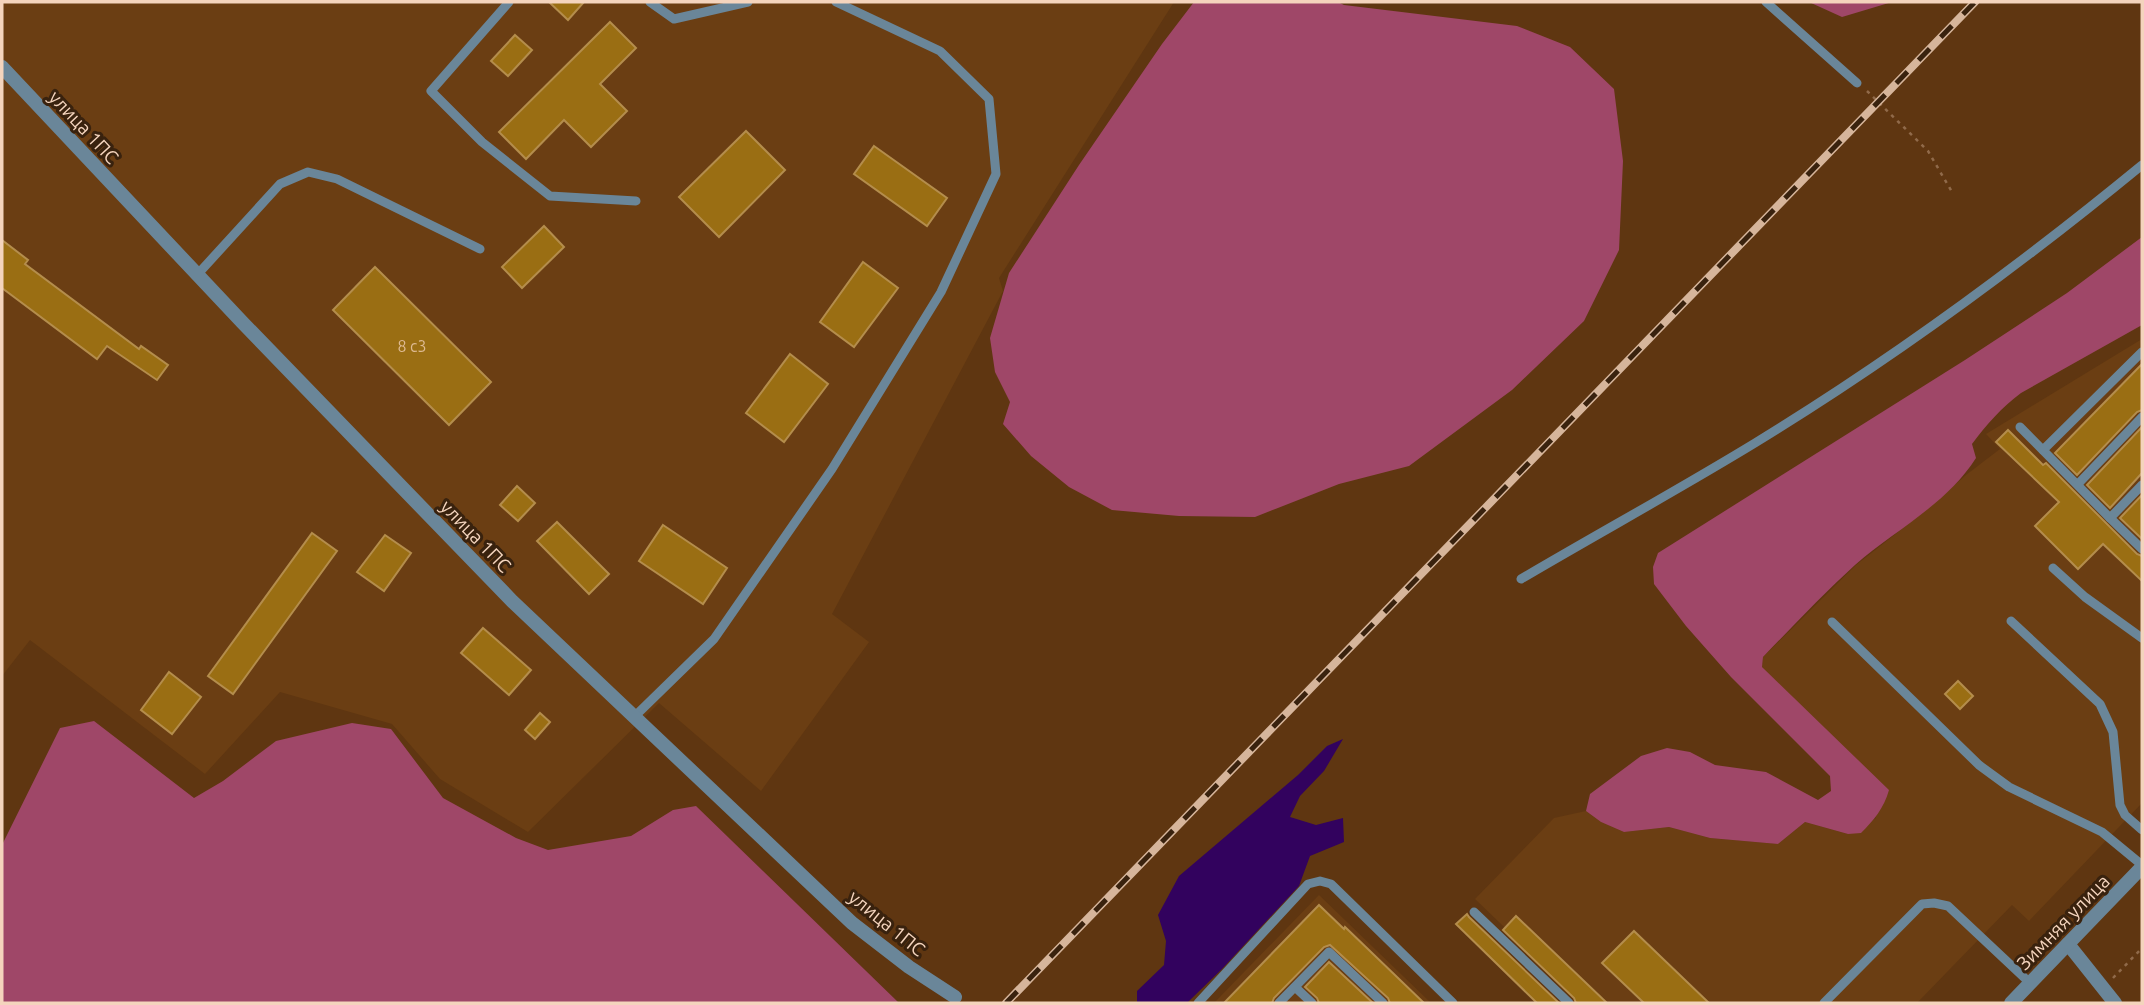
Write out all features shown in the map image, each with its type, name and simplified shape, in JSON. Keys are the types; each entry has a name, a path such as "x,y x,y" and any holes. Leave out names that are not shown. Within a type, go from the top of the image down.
{"street":[{"name":"улица 1ПС","path":"2,67 197,275 512,601 852,923 909,967 955,997"},
{"name":"Зимняя улица","path":"2011,1003 2142,866"},
{"path":"2068,944 2105,987 2115,1003"}],"lane":[{"path":"509,2 431,91 482,142 550,196 636,201"},
{"path":"650,2 674,19 748,2"},
{"path":"634,717 714,639 832,469 941,292 996,174 989,99 940,51 836,2"},
{"path":"1766,2 1857,83"},
{"path":"1521,579 1756,442 1909,343 2066,228 2142,165"},
{"path":"197,275 280,184 308,172 337,179 480,249"},
{"path":"2043,450 2142,352"},
{"path":"2078,484 2142,417"},
{"path":"2020,427 2142,548"},
{"path":"2110,518 2142,485"},
{"path":"2053,568 2085,597 2142,638"},
{"path":"2011,621 2100,704 2113,733 2120,805 2125,815 2142,830"},
{"path":"1832,622 1979,765 2009,787 2102,832 2142,866"},
{"path":"1198,1003 1308,884 1320,881 1331,884 1453,1003"},
{"path":"1824,1003 1922,904 1948,906 2030,984"},
{"path":"1475,912 1569,1003"},
{"path":"1279,1003 1329,951 1383,1003"},
{"path":"1295,987 1312,1003"}],"path":[{"path":"1857,83 1880,101 1928,151 1952,192"},
{"path":"2105,987 2142,948"}],"shaded area":[{"path":"2,2 1174,2 999,278 1003,291 832,614 869,642 761,791 659,703 528,832 440,779 392,724 280,692 205,774 30,640 2,676"},
{"path":"1194,2 1338,2 1344,5 1517,26 1570,47 1614,89 1623,161 1619,250 1584,321 1512,390 1409,466 1339,484 1255,517 1179,516 1112,510 1069,487 1031,456 1003,424 1010,402 995,372 990,338 1009,273 1079,165"},
{"path":"1809,2 1892,2 1842,17"},
{"path":"2142,237 2142,325 2021,393 2007,404 1972,444 1976,458 1950,489 1920,516 1855,565 1763,657 1762,667 1889,790 1881,808 1866,828 1861,833 1848,834 1805,822 1778,844 1710,838 1669,827 1624,832 1601,822 1586,811 1590,794 1641,756 1667,748 1690,752 1715,765 1766,772 1818,800 1831,791 1830,776 1731,677 1686,626 1654,584 1653,567 1658,553 1965,360 2067,293"},
{"path":"2142,339 2142,803 2029,921 2012,905 1917,1003 1583,1003 1475,899 1554,818 1586,811 1601,822 1624,832 1669,827 1710,838 1778,844 1805,822 1848,834 1876,818 1762,667 1763,657 1856,565 2000,449 1986,434"},
{"path":"94,721 194,798 223,781 276,741 352,723 391,729 443,798 516,838 548,850 631,836 673,810 696,806 899,1003 2,1003 2,845 60,728"},
{"path":"1343,739 1324,771 1300,796 1290,817 1316,825 1343,818 1344,842 1310,856 1299,886 1187,1003 1137,1003 1137,991 1164,965 1166,941 1158,915 1179,876 1298,775 1327,746"},
{"path":"1319,895 1431,1003 1214,1003"}],"building":[{"path":"549,2 584,2 568,20"},
{"path":"610,22 636,48 600,84 627,111 591,147 564,120 526,159 499,132"},
{"path":"515,35 532,50 508,76 491,61"},
{"path":"746,131 785,170 719,237 679,197"},
{"path":"874,146 947,198 927,226 854,174"},
{"path":"544,226 564,247 522,288 502,267"},
{"path":"2,240 28,260 25,264 139,349 141,346 168,365 157,380 107,346 97,359 2,288"},
{"path":"863,262 898,288 854,347 820,322"},
{"path":"375,267 491,382 449,425 333,310"},
{"path":"790,354 828,384 784,442 746,413"},
{"path":"2142,364 2142,410 2137,412 2077,475 2055,453"},
{"path":"2142,427 2142,473 2110,508 2087,485"},
{"path":"2008,430 2142,556 2142,581 2103,544 2078,569 2035,526 2059,502 1996,442"},
{"path":"517,486 535,503 518,521 500,505"},
{"path":"2142,495 2142,539 2120,518"},
{"path":"557,522 609,574 589,594 537,541"},
{"path":"663,525 727,568 703,604 639,561"},
{"path":"312,533 337,551 233,694 208,676"},
{"path":"385,535 411,553 384,591 357,572"},
{"path":"483,628 531,670 509,695 461,653"},
{"path":"169,672 201,697 172,734 141,710"},
{"path":"1958,681 1973,696 1960,709 1945,694"},
{"path":"540,713 550,722 535,739 525,730"},
{"path":"1319,905 1424,1003 1390,1003 1388,998 1330,945 1324,947 1272,1003 1224,1003"},
{"path":"1467,914 1559,1003 1537,1003 1456,924"},
{"path":"1516,916 1607,1003 1576,1003 1574,998 1503,930"},
{"path":"1634,931 1709,1003 1644,1003 1602,963"},
{"path":"1329,962 1373,1003 1319,1003 1305,987"}],"railway":[{"path":"1006,1003 1975,2"}]}
